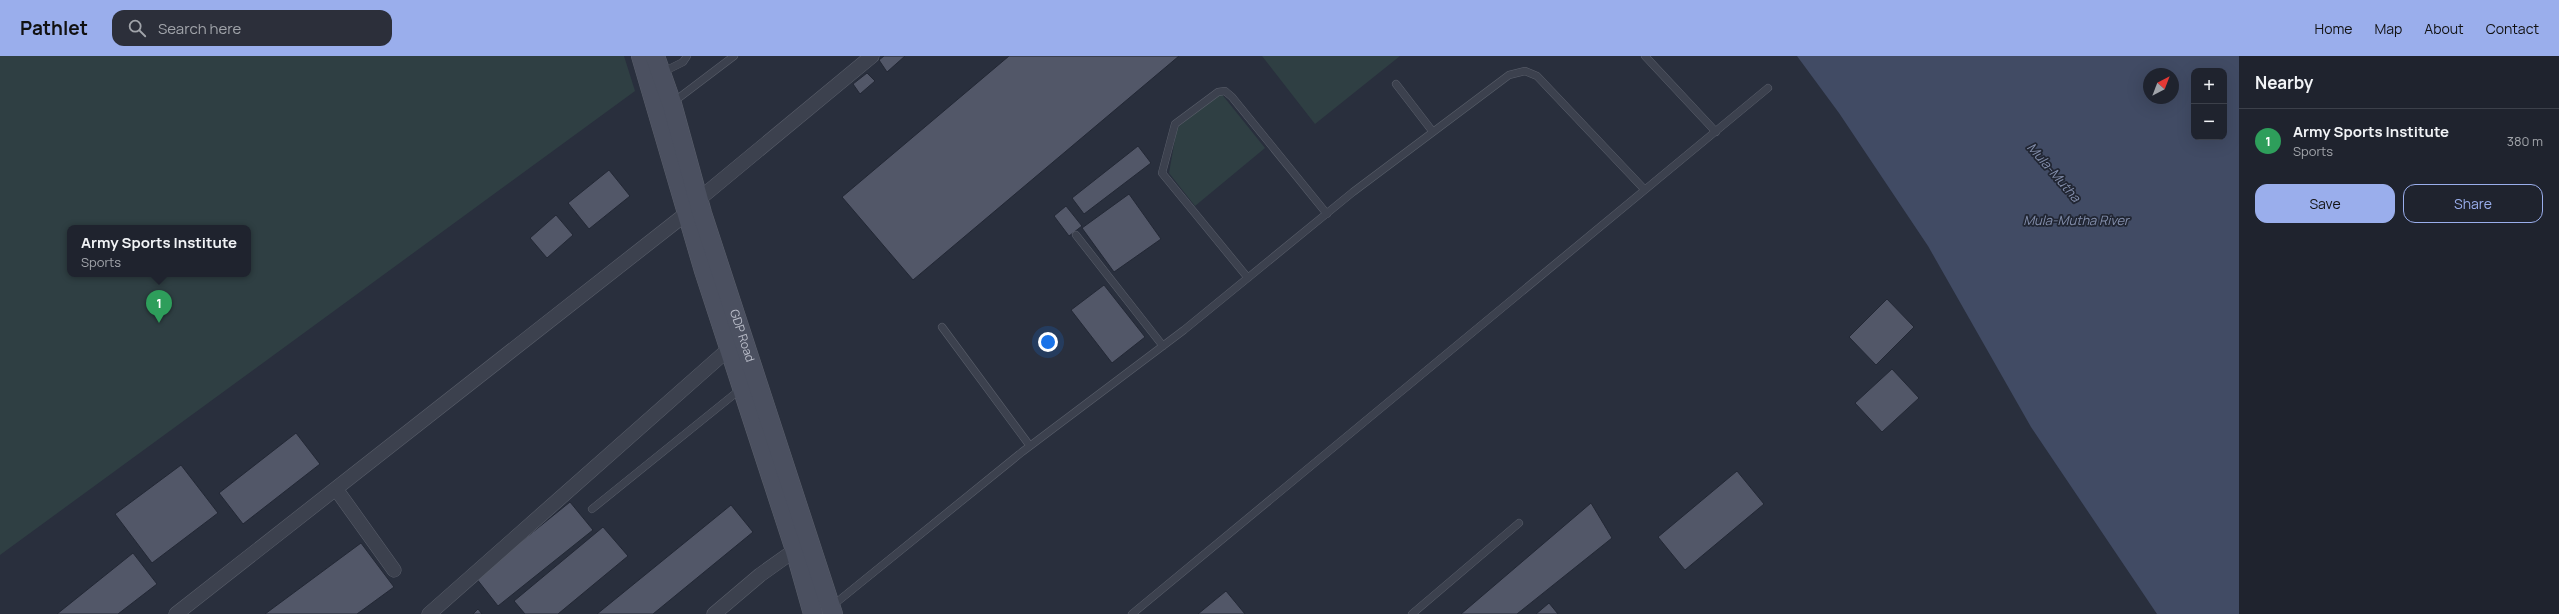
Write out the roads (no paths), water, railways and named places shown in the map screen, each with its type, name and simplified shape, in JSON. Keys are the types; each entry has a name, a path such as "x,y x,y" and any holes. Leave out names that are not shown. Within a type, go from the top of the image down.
{"main road":[{"path":"641,56 693,206 731,347 795,550 813,614"},
{"name":"GDP Road","path":"658,64 672,104 693,206 832,611"}],"street":[{"path":"176,614 693,206 872,56"},
{"path":"429,614 731,347"},
{"path":"336,489 394,570"},
{"path":"714,614 760,575 795,550"}],"lane":[{"path":"658,64 683,62 687,56"},
{"path":"672,104 734,56"},
{"path":"1645,56 1716,132"},
{"path":"832,611 1030,446 1163,346 1327,214 1510,75 1525,71 1537,76 1644,189"},
{"path":"1396,84 1433,132"},
{"path":"1132,614 1768,88"},
{"path":"1248,278 1162,173 1175,124 1218,92 1224,91 1232,97 1327,214"},
{"path":"1076,234 1163,346"},
{"path":"942,327 1030,446"},
{"path":"592,509 743,387"},
{"path":"1412,614 1519,523"}],"water":[{"name":"Mula-Mutha River","path":"1797,56 2239,56 2239,614 2157,614 2031,427 1928,246 1839,113"}],"place":[{"name":"Army Sports Institute","path":"159,323"}],"water label":[{"name":"Mula-Mutha","path":"2054,172"}]}
